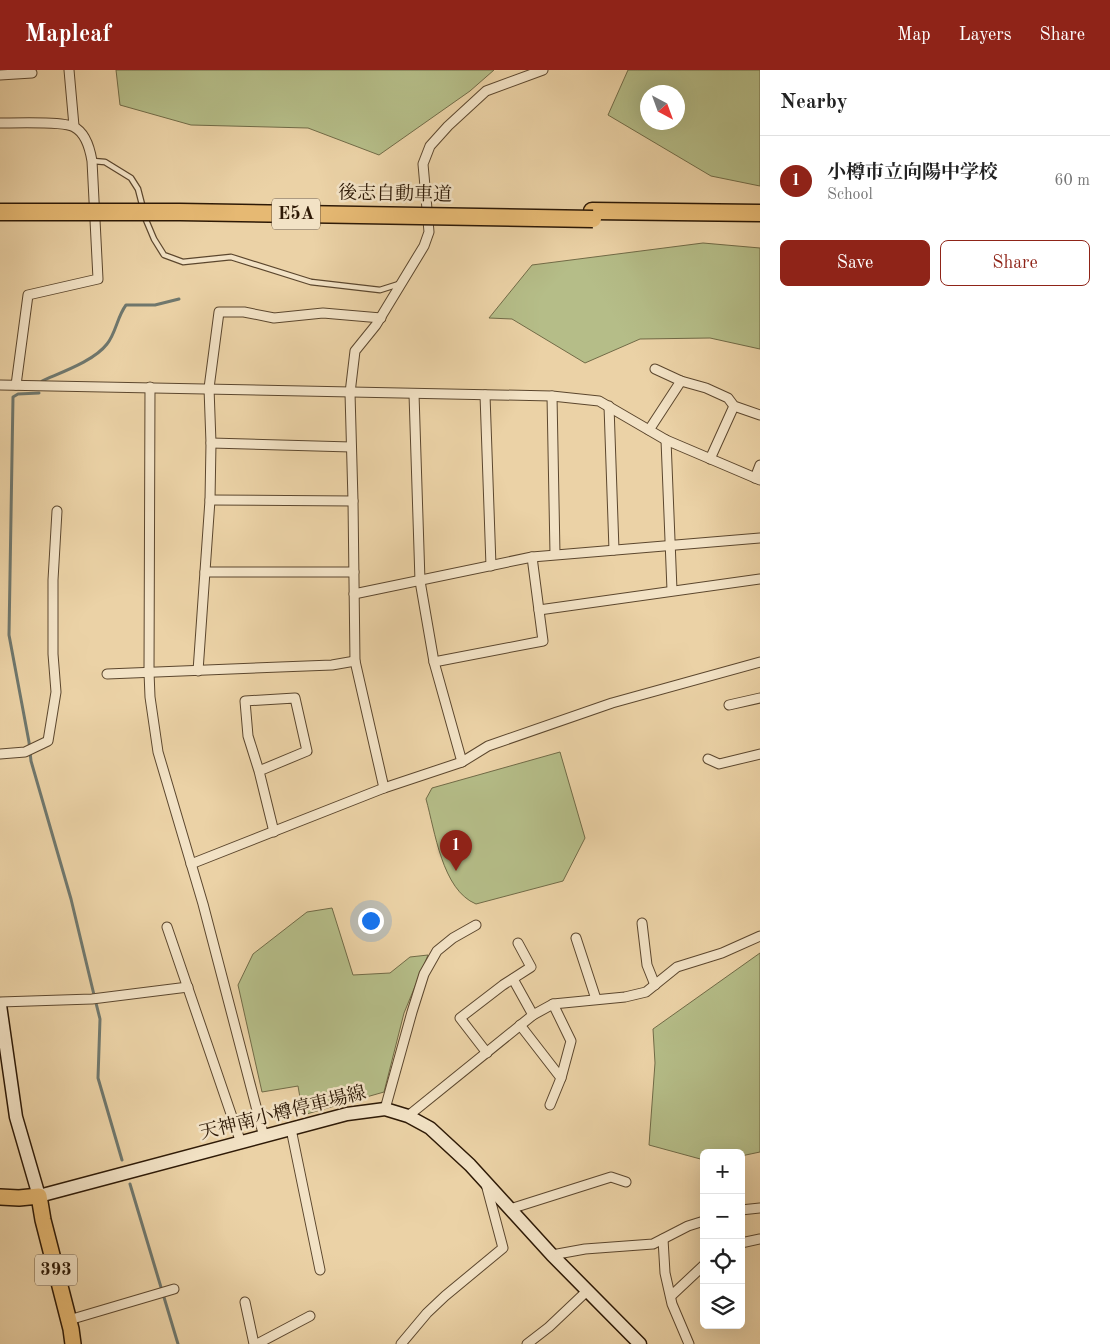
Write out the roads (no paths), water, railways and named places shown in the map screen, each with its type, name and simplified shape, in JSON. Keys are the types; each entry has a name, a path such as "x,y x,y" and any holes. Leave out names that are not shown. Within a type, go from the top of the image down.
{"highway":[{"name":"後志自動車道","path":"0,206 180,206 593,215 760,223"},
{"name":"後志自動車道","path":"0,212 593,215 760,213"},
{"path":"0,1197 39,1196"},
{"name":"393","path":"39,1196 73,1344"}],"main road":[{"path":"0,1004 16,1117 39,1196"},
{"name":"天神南小樽停車場線","path":"39,1196 347,1114 385,1109 408,1116 430,1128 470,1165 552,1256 640,1344"}],"street":[{"path":"16,386 28,296 98,279 92,161 85,138 74,126 69,70"},
{"path":"384,788 355,661 354,501 350,393 355,351 381,318 424,246 429,232 424,164 430,146 448,126 486,91 543,70"},
{"path":"0,75 32,73"},
{"path":"0,123 47,123 74,126"},
{"path":"198,671 210,500 211,443 209,388 219,312 244,312 274,318 323,313 381,318"},
{"path":"655,369 681,381 706,388 728,398 734,406 760,415"},
{"path":"649,430 681,381"},
{"path":"0,385 552,396 599,401 666,440 757,479 760,465"},
{"path":"150,387 149,672 150,697 158,752 203,904 264,1137"},
{"path":"414,394 420,581 434,662 462,762"},
{"path":"485,395 491,566"},
{"path":"552,396 555,554"},
{"path":"609,406 614,550"},
{"path":"710,459 734,406"},
{"path":"666,440 672,590"},
{"path":"211,443 351,447"},
{"path":"210,500 354,501"},
{"path":"0,754 26,752 48,741 56,692 53,654 52,580 57,511"},
{"path":"354,594 532,557 760,538"},
{"path":"434,662 543,641 532,557"},
{"path":"205,572 354,572"},
{"path":"539,610 760,579"},
{"path":"107,674 332,665 355,661"},
{"path":"191,864 384,788 462,762 488,746 612,702 760,662"},
{"path":"259,771 307,751 295,698 245,702 248,736 274,832"},
{"path":"729,705 760,698"},
{"path":"708,759 719,764 760,754"},
{"path":"642,924 646,965 655,984"},
{"path":"385,1109 424,974 437,951 453,938 476,925"},
{"path":"167,927 241,1143"},
{"path":"408,1116 520,1025 553,1004 625,997 646,992 677,967 722,953 760,936"},
{"path":"576,938 596,999"},
{"path":"486,1053 460,1018 503,984 531,967 518,942"},
{"path":"513,979 533,1015"},
{"path":"0,1004 92,999 188,987"},
{"path":"550,1105 561,1078 571,1041 553,1004"},
{"path":"520,1025 561,1078"},
{"path":"291,1129 320,1270"},
{"path":"510,1209 611,1177 626,1182"},
{"path":"400,1344 427,1313 445,1296 503,1248 486,1182"},
{"path":"745,1210 760,1208"},
{"path":"552,1256 585,1249 653,1244 688,1226 700,1222"},
{"path":"663,1239 664,1273 670,1296 690,1344"},
{"path":"745,1242 760,1239"},
{"path":"670,1296 700,1269"},
{"path":"69,1320 174,1289"},
{"path":"527,1344 549,1327 587,1291"},
{"path":"246,1302 260,1343 310,1316"}],"lane":[{"path":"92,161 105,162 131,178 138,189 146,220 154,239 164,255 183,262 231,257 311,282 380,290 403,282"}],"waterway":[{"path":"42,381 77,366 101,350 110,340 126,305 155,305 179,299"},
{"path":"39,393 18,394 13,397 9,635 31,761 71,899 100,1019 98,1078 122,1160"},
{"path":"130,1184 178,1344"}],"place":[{"name":"小樽市立向陽中学校","path":"456,871"}]}
